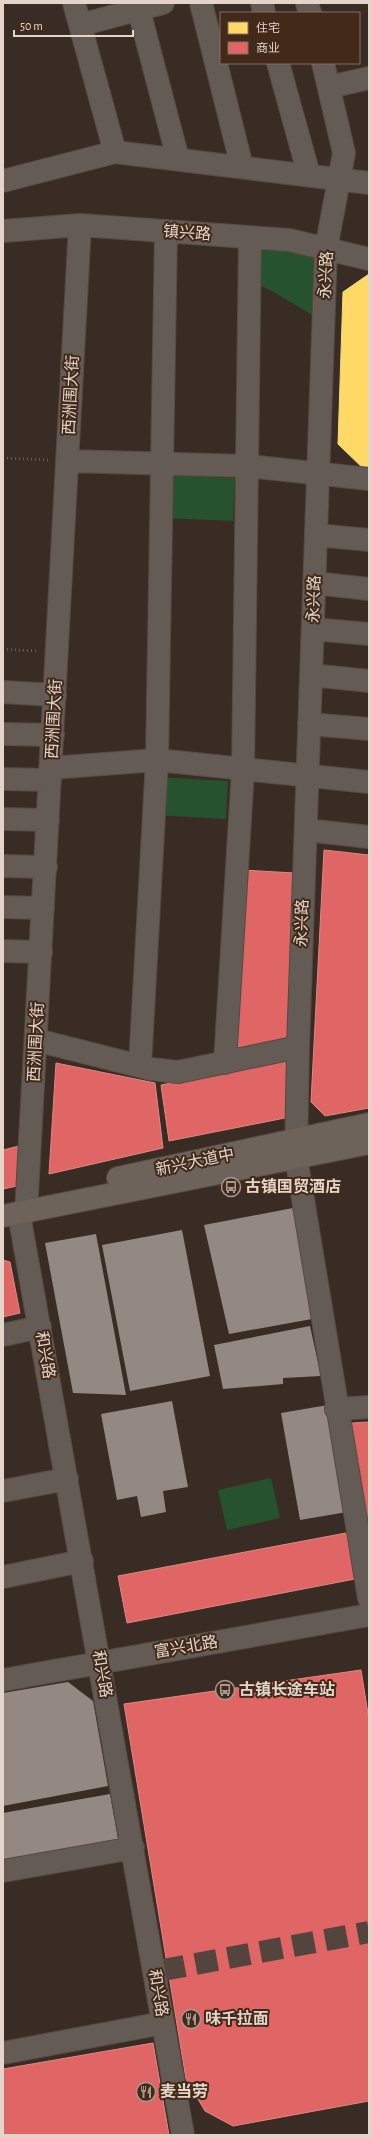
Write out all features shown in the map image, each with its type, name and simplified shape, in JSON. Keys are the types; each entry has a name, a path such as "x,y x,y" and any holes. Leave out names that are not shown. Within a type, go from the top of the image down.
{"main road":[{"name":"新兴大道中","path":"296,1148 369,1124"},
{"name":"新兴大道中","path":"16,1214 74,1188 296,1148 369,1143"}],"street":[{"path":"74,3 115,152"},
{"path":"80,25 138,6 164,3"},
{"path":"201,3 242,167"},
{"path":"138,6 178,159"},
{"path":"278,64 309,175"},
{"name":"永兴路","path":"323,64 344,153 326,249 307,776 296,1148 336,1409 369,1598"},
{"path":"329,87 369,78"},
{"path":"3,181 115,152 369,183"},
{"name":"镇兴路","path":"3,231 80,225 289,240 369,259"},
{"name":"西洲围大街","path":"16,1214 36,1040 80,225"},
{"path":"140,1066 157,760 166,231"},
{"path":"225,1062 243,770 250,238"},
{"path":"68,461 163,465 248,466 318,472 369,479"},
{"path":"316,535 369,540"},
{"path":"314,583 369,589"},
{"path":"313,629 369,634"},
{"path":"311,675 369,681"},
{"path":"3,692 55,695"},
{"path":"309,724 369,729"},
{"path":"3,734 53,735"},
{"path":"3,779 157,760 369,782"},
{"path":"3,819 48,820"},
{"path":"306,830 369,837"},
{"path":"3,866 46,868"},
{"path":"3,907 43,908"},
{"path":"3,951 41,952"},
{"path":"36,1040 140,1066 178,1072 298,1047"},
{"name":"和兴路","path":"16,1214 40,1327 133,1848 159,1971 163,2023 183,2135"},
{"path":"3,1335 40,1327"},
{"path":"336,1409 369,1407"},
{"path":"3,1491 67,1479"},
{"path":"3,1577 82,1561"},
{"name":"富兴北路","path":"3,1680 369,1615"},
{"path":"3,1871 133,1848"},
{"path":"3,2052 163,2023"}],"path":[{"path":"3,458 68,461"},
{"path":"3,649 57,653"}],"green space":[{"path":"260,244 318,257 317,318 272,291 259,285"},
{"path":"166,475 235,478 233,521 164,518"},
{"path":"156,777 228,781 226,819 154,815"},
{"path":"271,1478 280,1518 227,1530 218,1490"}],"building: 住宅":[{"path":"369,274 369,474 338,444 343,292"}],"building: 商业":[{"path":"324,850 369,855 369,1108 325,1116 311,1102"},
{"path":"242,870 295,873 291,1039 238,1047"},
{"path":"285,1061 290,1117 169,1141 161,1085"},
{"path":"56,1063 155,1083 163,1148 49,1174"},
{"path":"23,1145 17,1186 3,1189 3,1150"},
{"path":"3,1260 10,1262 20,1313 3,1317"},
{"path":"369,1422 369,1533 352,1423"},
{"path":"346,1533 355,1579 127,1623 118,1576"},
{"path":"361,1670 369,1720 369,2101 233,2126 205,2111 186,2079 124,1704"},
{"path":"153,2043 169,2135 3,2135 3,2069"}],"building: 其他":[{"path":"293,1208 312,1319 229,1334 204,1225"},
{"path":"182,1230 210,1376 130,1391 102,1245"},
{"path":"96,1234 126,1395 73,1393 45,1243"},
{"path":"310,1326 321,1376 283,1378 283,1384 223,1389 214,1345"},
{"path":"172,1401 188,1487 163,1491 166,1512 141,1517 137,1496 117,1500 101,1414"},
{"path":"328,1405 347,1512 300,1520 281,1413"},
{"path":"68,1682 93,1701 108,1786 3,1806 3,1693"},
{"path":"110,1794 118,1839 3,1860 3,1813"}],"tunnel":[{"path":"163,1970 369,1932"}],"place":[{"name":"古镇国贸酒店","path":"231,1187"},
{"name":"古镇长途车站","path":"225,1690"},
{"name":"味千拉面","path":"191,2019"},
{"name":"麦当劳","path":"146,2092"}]}
